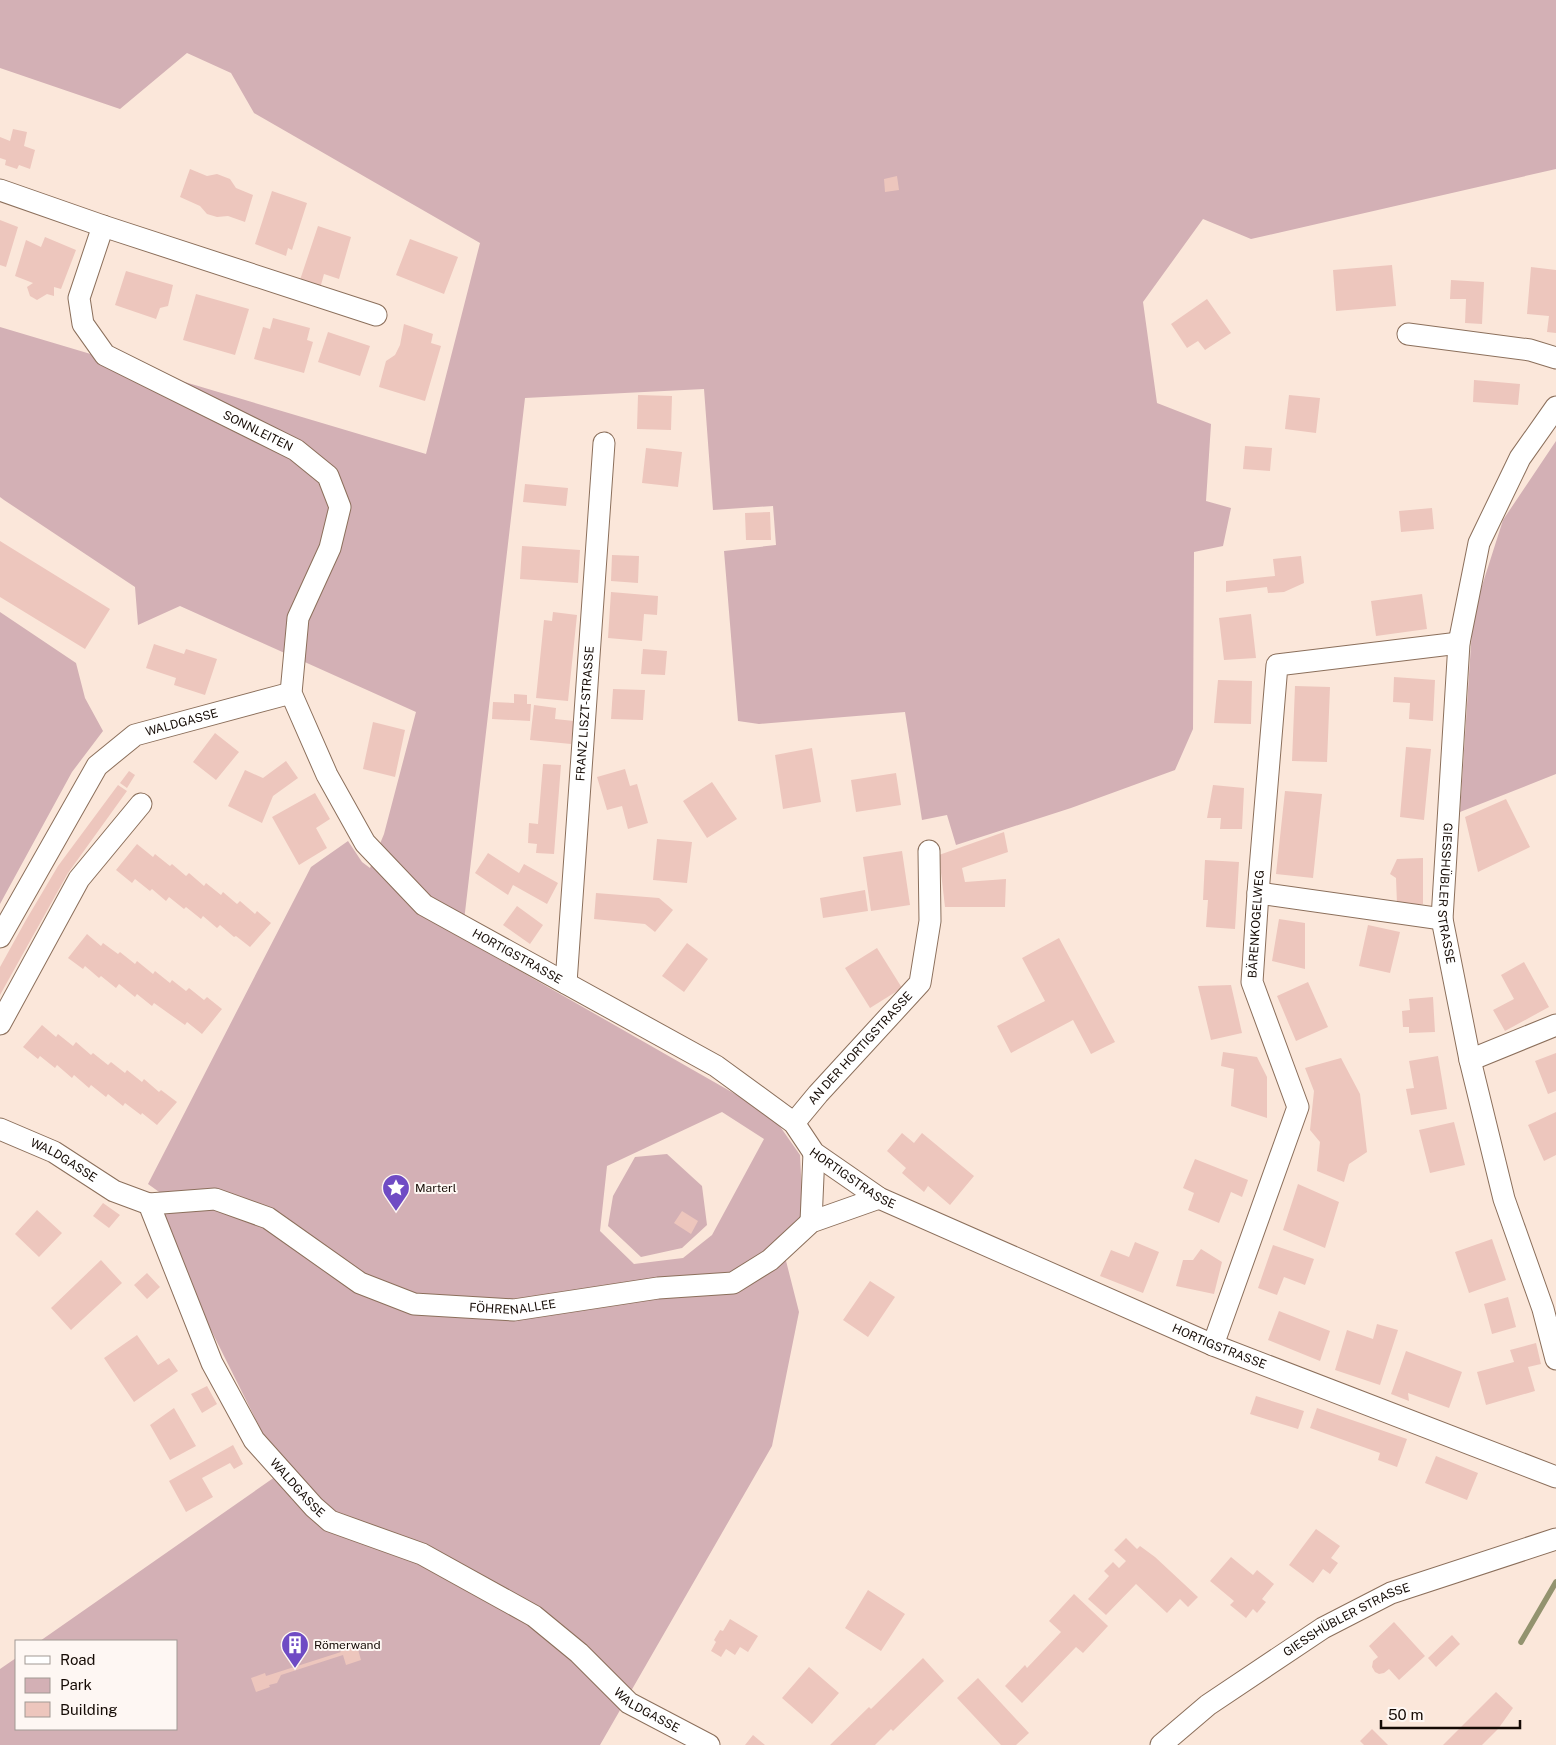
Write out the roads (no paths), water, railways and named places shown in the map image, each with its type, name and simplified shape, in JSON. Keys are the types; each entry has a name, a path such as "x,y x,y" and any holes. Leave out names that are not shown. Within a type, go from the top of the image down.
{"street":[{"path":"0,190 103,226 376,315"},
{"name":"SONNLEITEN","path":"103,226 78,298 83,324 104,355 296,450 328,476 340,507 330,548 298,618 291,692"},
{"path":"1408,334 1530,350 1556,358"},
{"name":"GIESSHÜBLER STRASSE","path":"1556,407 1520,458 1479,543 1459,643 1442,919 1470,1060 1504,1199 1543,1309 1556,1359"},
{"name":"FRANZ LISZT-STRASSE","path":"566,984 604,443"},
{"name":"BÄRENKOGELWEG","path":"1213,1345 1298,1107 1252,982 1277,665 1459,643"},
{"name":"WALDGASSE","path":"0,937 97,766 135,735 291,692"},
{"name":"HORTIGSTRASSE","path":"291,692 327,775 365,843 424,905 716,1066 794,1124 814,1153 879,1198 1213,1345 1556,1477"},
{"path":"0,1024 79,879 141,804"},
{"name":"AN DER HORTIGSTRASSE","path":"794,1124 818,1094 920,983 930,922 929,851"},
{"path":"1258,893 1442,919"},
{"path":"1470,1060 1556,1025"},
{"name":"WALDGASSE","path":"0,1129 54,1152 114,1191 149,1204 216,1371 254,1440 314,1507 330,1521 422,1554 534,1616 579,1653 629,1703 709,1745"},
{"path":"811,1222 814,1153"},
{"name":"FÖHRENALLEE","path":"149,1204 215,1199 268,1218 360,1283 414,1304 514,1310 658,1288 733,1283 770,1260 811,1222 879,1198"},
{"name":"GIESSHÜBLER STRASSE","path":"1161,1745 1208,1705 1323,1628 1391,1593 1556,1539"}],"waterway":[{"path":"1521,1642 1556,1582"}],"place":[{"name":"Marterl","path":"396,1212"},
{"name":"Römerwand","path":"295,1669"}]}
